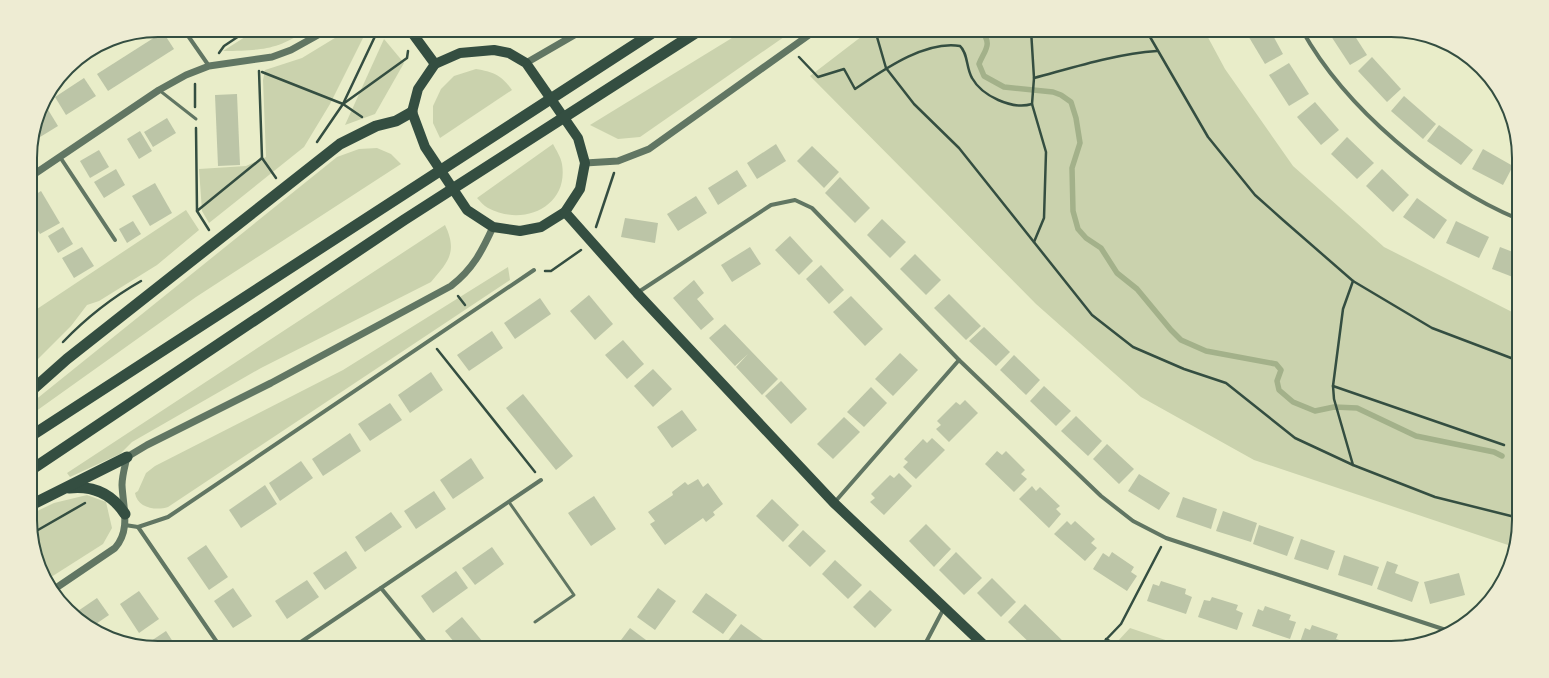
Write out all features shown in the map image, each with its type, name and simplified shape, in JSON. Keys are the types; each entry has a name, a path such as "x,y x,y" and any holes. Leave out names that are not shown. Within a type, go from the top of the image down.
{"highway":[{"path":"37,432 646,37"},
{"path":"37,466 404,220 689,37"},
{"path":"37,386 68,359 340,144 376,126 396,121 412,112"},
{"path":"37,502 127,457"},
{"path":"65,489 86,488 101,491 118,504 125,519"}],"main road":[{"path":"417,37 436,64"},
{"path":"494,50 509,53 526,63 578,138 585,163 580,189 565,212 541,226 520,231 493,226 467,210 425,147 412,112 418,89 436,64 460,53 494,50"},
{"path":"565,212 637,293 834,503 979,641"}],"street":[{"path":"189,37 209,66"},
{"path":"37,172 159,90 186,75 209,66 272,57 291,50 314,37"},
{"path":"526,63 571,37"},
{"path":"585,163 618,161 650,149 806,37"},
{"path":"1307,37 1323,62 1346,92 1383,129 1420,161 1450,182 1491,207 1512,216"},
{"path":"60,157 115,240"},
{"path":"637,293 771,205 795,200 812,208 959,360 1101,496 1132,521 1166,538 1445,629"},
{"path":"57,587 115,548 122,539 125,519 122,484 127,457 147,445 271,383 451,286 472,267 480,256 493,226"},
{"path":"138,527 168,517 534,270"},
{"path":"834,503 959,360"},
{"path":"302,641 541,480"},
{"path":"125,519 138,527 216,641"},
{"path":"381,588 424,641"},
{"path":"927,641 944,608"}],"lane":[{"path":"159,90 196,119"},
{"path":"509,502 574,595 535,622"}],"path":[{"path":"209,230 197,211 195,83 224,46 238,37"},
{"path":"343,104 375,37"},
{"path":"343,104 407,58 412,37"},
{"path":"877,37 886,68 914,104 959,148 1092,315 1133,347 1184,369 1226,383 1295,438 1353,465 1435,497 1512,516"},
{"path":"1031,37 1034,78 1032,104 1046,152 1044,218 1034,242"},
{"path":"1150,37 1208,137 1255,195 1353,281 1432,328 1512,359"},
{"path":"792,47 818,77 844,69 854,89 886,68 913,54 947,45 960,46 965,53 972,77 980,88 1004,102 1020,106 1032,104"},
{"path":"1034,78 1136,52 1157,51"},
{"path":"254,60 259,71 262,158 276,178"},
{"path":"259,71 343,104 376,126"},
{"path":"197,211 262,158"},
{"path":"1353,281 1343,309 1333,386 1338,414 1353,465"},
{"path":"451,286 471,313"},
{"path":"431,340 541,480"},
{"path":"1333,386 1504,445"},
{"path":"38,530 86,503"},
{"path":"1106,640 1121,624 1166,538"}],"green space":[{"path":"245,37 296,37 276,46 267,48 223,51"},
{"path":"336,37 364,37 330,104 304,147 209,223 202,211 199,169 246,166 266,157 263,80 265,70 302,58"},
{"path":"734,37 784,37 640,137 618,139 590,125"},
{"path":"861,37 1208,37 1225,69 1293,166 1384,247 1512,312 1512,520 1510,546 1254,460 1141,397 1036,304 810,76"},
{"path":"384,39 404,63 375,114 345,125"},
{"path":"476,69 488,71 497,75 512,90 440,138 433,123 433,106 441,89 454,76"},
{"path":"553,144 560,156 562,164 562,179 558,192 551,202 541,209 529,214 515,215 502,213 487,207 477,198"},
{"path":"377,148 391,154 401,164 196,297 37,410 37,399 337,157 359,149"},
{"path":"186,210 199,230 157,265 99,301 87,305 71,326 37,360 37,309"},
{"path":"445,225 451,242 451,250 446,262 431,282 261,368 132,442 120,454 70,477 67,473"},
{"path":"508,267 510,280 168,507 158,509 148,507 139,502 136,498 135,493 138,491 146,473 155,466 343,370"},
{"path":"87,495 106,502 112,528 103,544 51,577 41,551 38,536 37,511 54,503"},
{"path":"1130,628 1168,641 1118,641"}],"building":[{"path":"155,37 166,37 174,49 108,91 97,74"},
{"path":"1249,37 1274,37 1283,54 1265,64"},
{"path":"1332,37 1355,37 1367,55 1350,65"},
{"path":"1372,57 1401,89 1387,102 1358,71"},
{"path":"1289,63 1309,94 1289,106 1269,75"},
{"path":"84,78 96,96 66,115 55,97"},
{"path":"237,94 240,165 218,166 215,95"},
{"path":"1404,96 1436,124 1423,139 1391,111"},
{"path":"1315,102 1339,130 1321,145 1297,117"},
{"path":"47,109 58,126 39,138"},
{"path":"167,118 176,133 153,147 144,132"},
{"path":"1439,125 1473,150 1461,165 1427,141"},
{"path":"140,131 152,151 139,159 127,139"},
{"path":"1347,137 1374,163 1357,179 1331,154"},
{"path":"776,144 786,161 757,179 747,163"},
{"path":"812,146 839,172 824,188 797,161"},
{"path":"1483,149 1512,165 1503,185 1472,169"},
{"path":"99,150 109,167 90,178 80,161"},
{"path":"116,169 125,185 104,198 94,182"},
{"path":"1382,169 1409,195 1393,212 1366,186"},
{"path":"737,170 747,186 718,205 708,188"},
{"path":"840,177 870,208 855,223 825,193"},
{"path":"155,183 172,213 150,226 132,196"},
{"path":"41,191 60,223 40,234 37,229 37,194"},
{"path":"696,196 707,213 678,231 667,214"},
{"path":"1417,198 1447,220 1434,239 1403,217"},
{"path":"625,218 658,223 655,243 621,237"},
{"path":"882,219 906,242 890,258 867,235"},
{"path":"133,221 141,234 127,243 119,229"},
{"path":"1456,221 1489,237 1479,258 1446,243"},
{"path":"63,227 73,244 58,253 48,236"},
{"path":"790,236 813,261 799,275 775,250"},
{"path":"82,247 94,266 74,278 62,258"},
{"path":"750,247 761,264 732,282 721,265"},
{"path":"1500,247 1512,252 1512,277 1492,269"},
{"path":"915,254 941,280 926,295 900,269"},
{"path":"821,265 844,290 829,304 806,279"},
{"path":"694,280 704,293 697,299 714,319 701,330 673,298"},
{"path":"949,294 981,326 966,340 934,308"},
{"path":"589,295 613,324 595,340 570,311"},
{"path":"851,296 883,329 865,346 833,312"},
{"path":"540,298 551,314 515,339 504,323"},
{"path":"725,324 778,379 762,395 736,367 748,354 735,366 709,338"},
{"path":"984,327 1010,352 996,366 969,341"},
{"path":"492,331 503,348 469,371 457,355"},
{"path":"623,340 644,364 627,379 605,355"},
{"path":"900,353 918,370 893,396 875,379"},
{"path":"1014,355 1040,380 1026,395 1000,370"},
{"path":"653,369 672,389 653,407 634,386"},
{"path":"431,372 443,390 410,413 398,395"},
{"path":"781,381 807,409 791,424 765,396"},
{"path":"1044,386 1071,411 1056,426 1030,401"},
{"path":"871,387 887,403 864,427 847,412"},
{"path":"523,394 573,456 556,470 506,408"},
{"path":"965,400 978,413 949,442 936,429 941,425 937,421 956,402 960,405"},
{"path":"390,403 402,420 370,441 358,424"},
{"path":"682,410 697,430 672,448 657,427"},
{"path":"1076,416 1102,441 1088,456 1061,431"},
{"path":"844,417 860,432 833,459 817,444"},
{"path":"350,433 361,451 323,476 312,459"},
{"path":"932,438 945,450 916,479 903,467 908,462 904,459 923,439 927,443"},
{"path":"1107,444 1134,469 1119,484 1093,459"},
{"path":"997,451 1002,455 1006,451 1025,470 1021,474 1027,479 1014,492 985,464"},
{"path":"471,458 484,478 453,499 440,480"},
{"path":"301,461 313,478 280,501 269,483"},
{"path":"899,473 912,486 884,515 870,502 875,498 871,494 890,475 894,478"},
{"path":"1139,474 1170,493 1159,510 1128,491"},
{"path":"698,479 703,487 708,483 723,504 713,512 715,515 706,522 703,518 665,545 650,524 655,521 648,512 673,495 672,492 685,482 688,485"},
{"path":"265,485 277,504 241,528 229,510"},
{"path":"1032,486 1036,491 1040,487 1060,506 1056,509 1061,514 1049,528 1019,499"},
{"path":"434,491 446,509 416,529 404,511"},
{"path":"594,496 616,529 591,546 568,513"},
{"path":"1183,497 1217,509 1211,529 1176,517"},
{"path":"772,499 799,525 783,542 756,516"},
{"path":"1223,511 1257,523 1251,542 1216,531"},
{"path":"391,512 402,527 365,552 355,537"},
{"path":"1067,521 1071,525 1075,521 1095,539 1091,543 1097,548 1085,561 1054,534"},
{"path":"926,524 951,549 934,567 909,541"},
{"path":"1259,525 1294,537 1287,556 1253,544"},
{"path":"803,530 826,551 810,567 788,546"},
{"path":"1301,539 1335,551 1328,570 1294,559"},
{"path":"206,545 228,577 209,590 187,558"},
{"path":"492,547 504,564 475,585 462,568"},
{"path":"346,551 357,568 325,590 313,573"},
{"path":"956,552 982,578 964,595 939,570"},
{"path":"1112,552 1134,567 1131,572 1137,576 1127,591 1093,569 1103,553 1109,557"},
{"path":"1344,555 1379,567 1372,586 1338,575"},
{"path":"835,560 862,585 848,599 822,574"},
{"path":"1387,561 1398,565 1395,573 1419,582 1412,602 1377,589"},
{"path":"456,571 468,588 433,613 421,596"},
{"path":"1459,573 1465,595 1430,604 1424,582"},
{"path":"992,578 1016,602 1001,617 977,593"},
{"path":"307,580 319,597 287,619 275,601"},
{"path":"1161,581 1186,589 1185,594 1192,597 1186,614 1147,601 1153,584 1159,586"},
{"path":"233,588 252,616 233,628 214,601"},
{"path":"658,588 676,601 655,630 637,617"},
{"path":"870,590 892,610 875,628 853,607"},
{"path":"139,591 159,619 139,633 120,604"},
{"path":"706,593 737,615 723,634 692,612"},
{"path":"1212,597 1238,605 1236,610 1243,613 1237,630 1198,617 1204,600 1210,601"},
{"path":"97,598 109,615 96,624 78,611"},
{"path":"1025,604 1063,641 1028,641 1008,622"},
{"path":"1265,606 1291,615 1289,620 1296,622 1290,639 1252,626 1258,609 1263,611"},
{"path":"462,617 482,641 453,641 445,631"},
{"path":"741,624 764,641 728,641"},
{"path":"1312,625 1338,634 1336,639 1343,641 1300,641 1305,628 1310,630"},
{"path":"630,628 646,640 645,641 620,641"},
{"path":"166,631 172,641 158,641 152,641"}],"waterway":[{"path":"986,37 987,47 979,64 984,76 1004,87 1053,92 1061,95 1071,102 1076,118 1080,143 1072,168 1073,211 1078,229 1086,238 1101,248 1117,273 1137,289 1181,340 1206,351 1276,364 1281,370 1277,381 1279,390 1293,402 1315,411 1334,407 1357,408 1416,436 1494,452 1502,456"}]}
